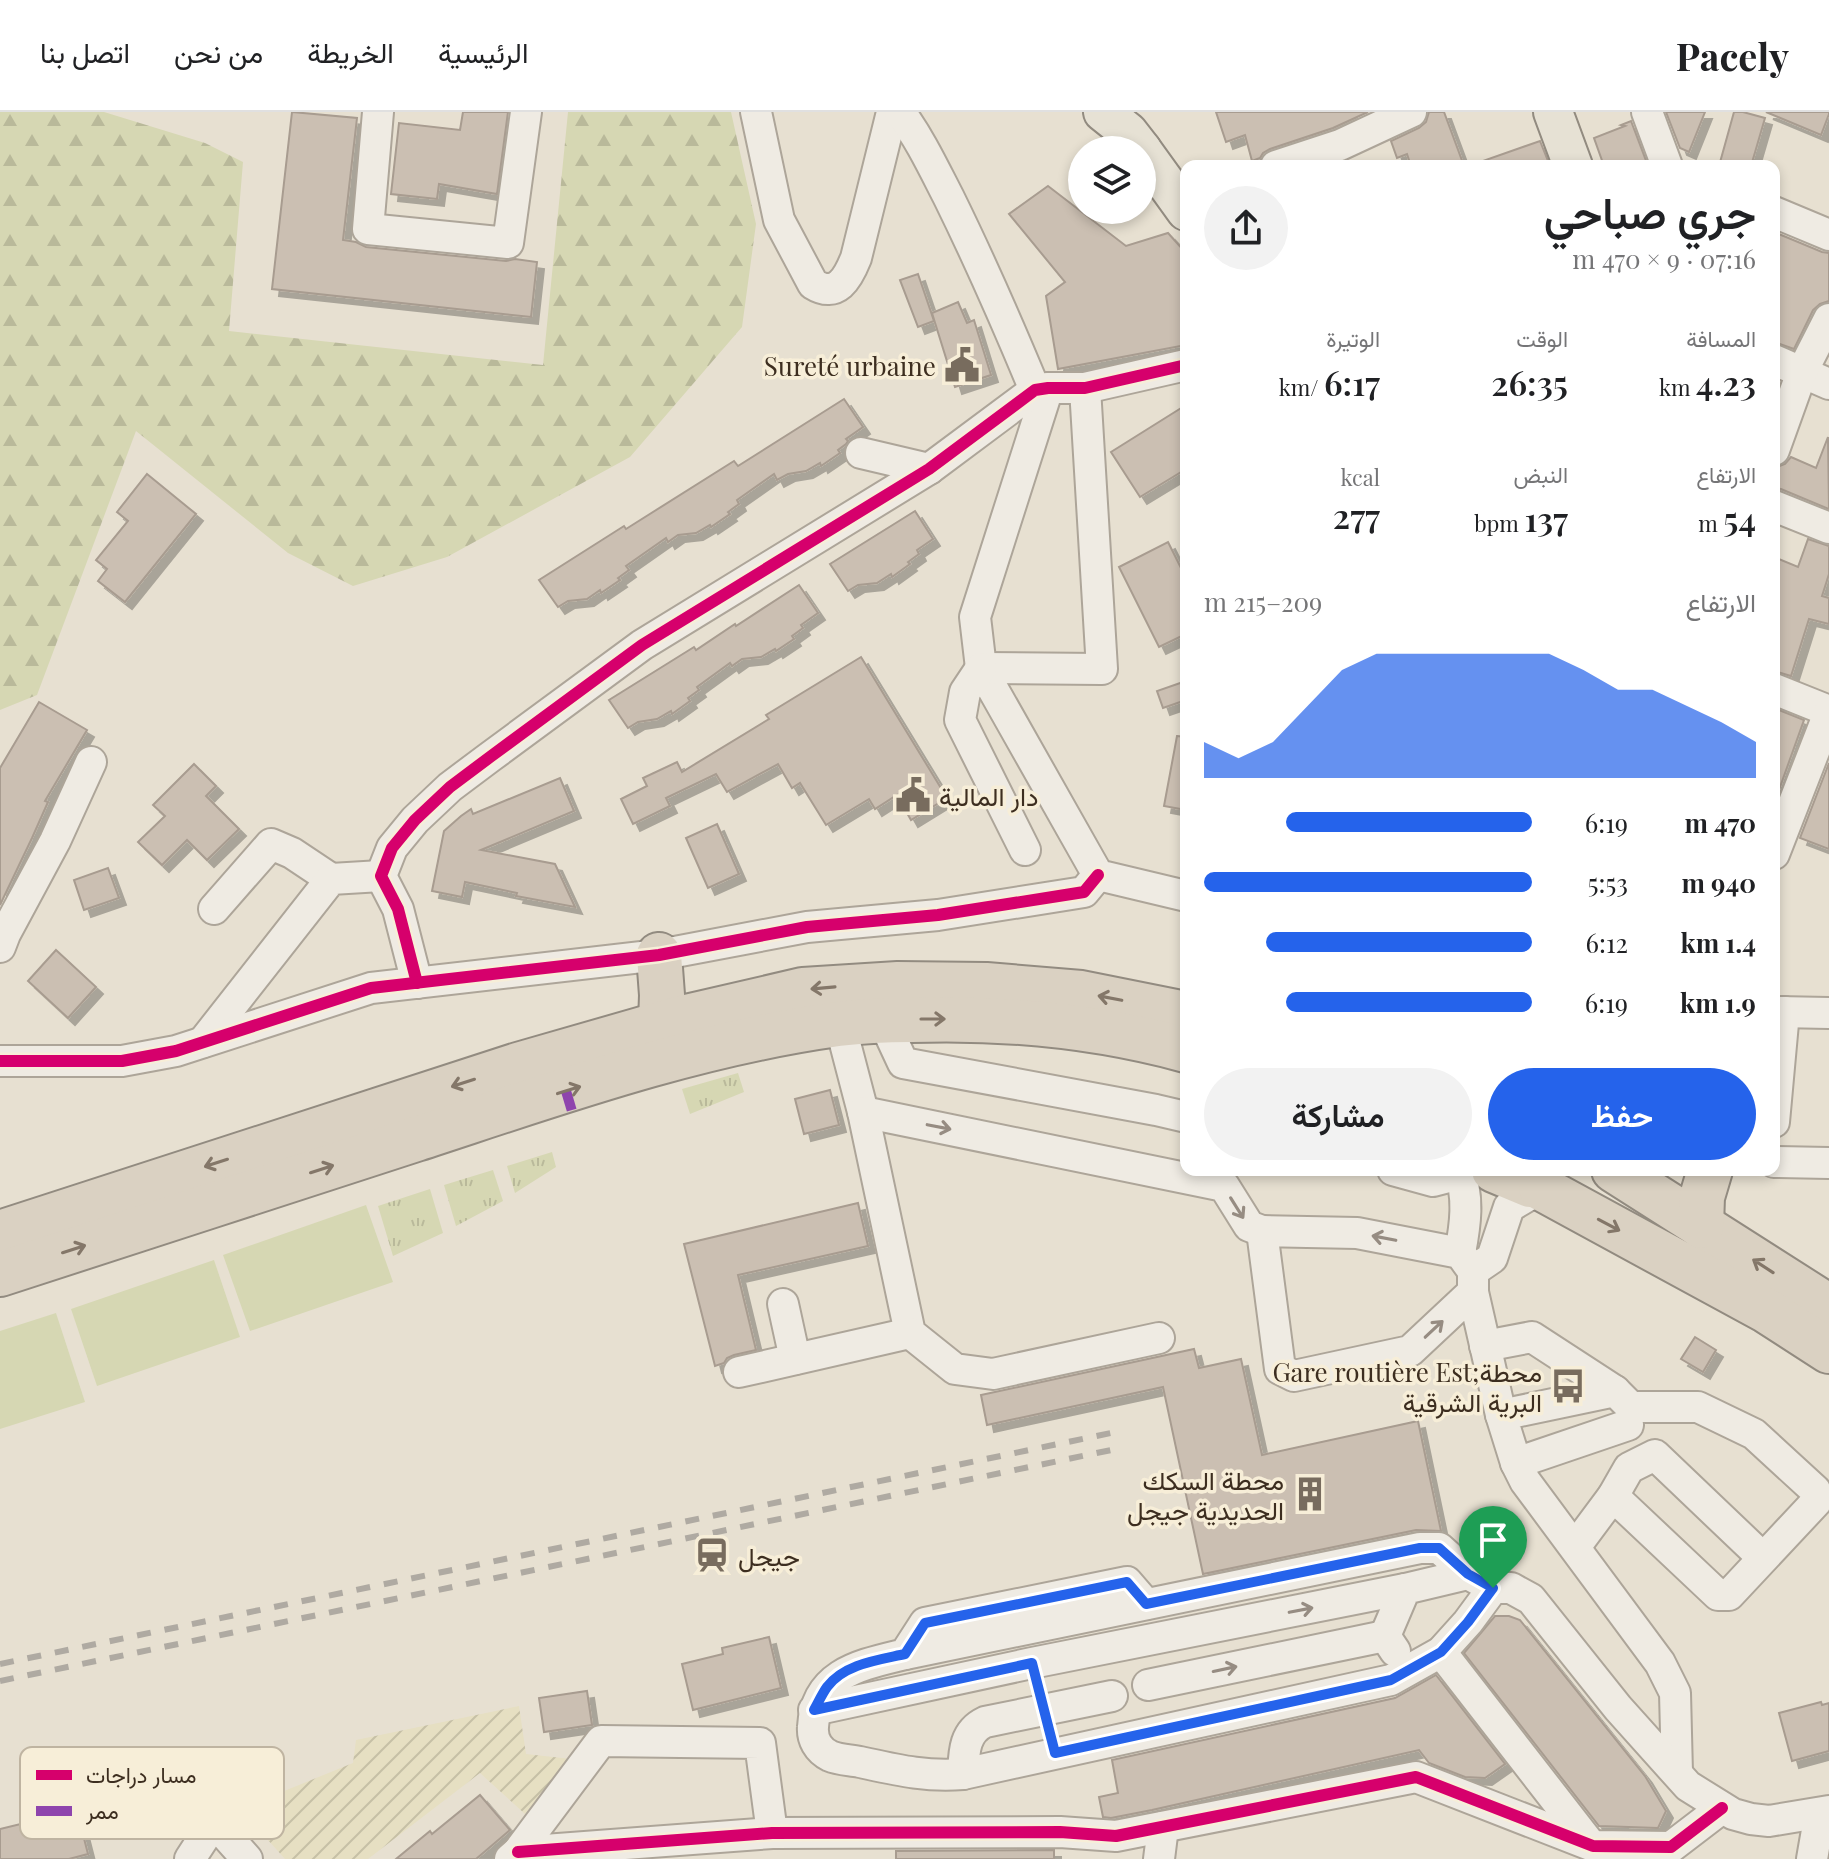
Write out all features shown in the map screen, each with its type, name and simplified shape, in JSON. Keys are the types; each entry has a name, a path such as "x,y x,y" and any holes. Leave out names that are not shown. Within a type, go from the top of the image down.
{"highway":[{"path":"659,955 661,1024"},
{"path":"0,1233 504,1070 661,1024 803,990 942,983 1081,993 1180,1013"},
{"path":"0,1274 484,1117 646,1067 755,1039 883,1020 981,1020 1082,1030 1180,1049"},
{"path":"1623,1176 1829,1307"},
{"path":"1701,1226 1702,1197 1708,1176"},
{"path":"1505,1180 1767,1311 1829,1351"}],"main road":[{"path":"1103,112 1131,136"},
{"path":"1553,112 1571,160"},
{"path":"1156,168 1180,198"}],"street":[{"path":"378,112 368,229 508,243 526,112"},
{"path":"756,112 779,220 813,284 831,290 850,273 856,258 892,112"},
{"path":"900,112 914,131 954,209 1041,389 975,617 981,668 1098,875 1180,895"},
{"path":"1294,160 1340,145 1411,112"},
{"path":"1647,112 1665,160"},
{"path":"1780,215 1829,235"},
{"path":"1780,440 1816,378 1829,319"},
{"path":"1780,363 1816,378"},
{"path":"417,983 398,909 381,876 392,848 415,820 450,787 642,645 929,469 1041,389 1085,388 1180,366"},
{"path":"981,668 1102,669 1085,388"},
{"path":"861,453 929,469"},
{"path":"1780,508 1829,528"},
{"path":"981,668 965,692 960,720 1025,850"},
{"path":"1780,692 1829,712 1780,839"},
{"path":"2,939 55,841 91,762"},
{"path":"214,909 271,844 292,853 331,879 381,876"},
{"path":"0,1061 122,1061 176,1051 371,988 659,955 807,927 938,915 1084,892 1098,875"},
{"path":"203,1042 331,879"},
{"path":"1780,1012 1829,1013"},
{"path":"883,1020 903,1063 1180,1116"},
{"path":"840,1024 863,1112 910,1333 955,1369 993,1374 1159,1338"},
{"path":"863,1112 1224,1186 1249,1226 1262,1231 1357,1233 1469,1272"},
{"path":"1780,1162 1829,1163"},
{"path":"1415,1176 1433,1181 1505,1180"},
{"path":"1262,1231 1280,1369 1294,1376 1410,1351 1469,1272 1492,1258 1505,1180"},
{"path":"1505,1180 1464,1229 1469,1272 1501,1415 1525,1481 1660,1663 1675,1693 1669,1756"},
{"path":"783,1304 795,1359"},
{"path":"739,1372 910,1333"},
{"path":"1485,1346 1532,1337 1625,1408 1629,1468 1613,1496 1575,1547"},
{"path":"1501,1415 1698,1407 1754,1434 1815,1490 1816,1502 1729,1595 1718,1595 1613,1496"},
{"path":"1516,1463 1625,1408"},
{"path":"1629,1468 1655,1455 1763,1558"},
{"path":"1154,1602 1420,1548 1439,1548 1480,1581"},
{"path":"1170,1636 1154,1602 1127,1582 925,1623 905,1654 860,1665 839,1675 828,1686 814,1710 812,1732 817,1745 830,1756 916,1774 963,1774 1391,1680 1441,1652 1468,1622 1480,1581"},
{"path":"814,1710 1405,1589 1480,1581 1511,1588 1531,1599 1618,1708 1669,1756 1688,1786 1733,1814 1751,1819 1769,1821 1824,1812 1812,1859"},
{"path":"1385,1636 1405,1589"},
{"path":"1385,1636 1409,1671"},
{"path":"1148,1685 1385,1636"},
{"path":"1138,1642 1160,1730"},
{"path":"1441,1652 1591,1846"},
{"path":"1032,1663 1055,1753"},
{"path":"963,1774 965,1746 978,1725 1112,1696"},
{"path":"514,1856 601,1741 760,1743 772,1833"},
{"path":"514,1856 772,1833 1060,1832 1077,1846 1416,1777 1591,1846 1671,1847 1722,1808"},
{"path":"1159,1859 1163,1827"},
{"path":"190,1859 203,1839"},
{"path":"229,1839 247,1859"}],"shaded area":[{"path":"519,1706 526,1754 571,1759 525,1814 480,1773 368,1859 285,1859 267,1839 284,1839 284,1791 353,1763 356,1740"}],"green space":[{"path":"0,112 104,112 205,143 243,162 229,331 543,365 568,112 731,112 756,224 742,327 630,457 447,557 353,586 288,553 136,431 37,695 0,710"},
{"path":"738,1073 744,1092 690,1114 682,1089"},
{"path":"552,1152 556,1167 515,1193 507,1166"},
{"path":"493,1170 503,1201 456,1226 444,1185"},
{"path":"430,1189 443,1233 393,1256 378,1206"},
{"path":"366,1205 393,1282 250,1331 223,1255"},
{"path":"214,1260 240,1337 97,1386 71,1309"},
{"path":"56,1313 85,1402 0,1429 0,1331"}],"building":[{"path":"292,112 357,118 343,240 366,247 537,262 531,317 272,289"},
{"path":"463,112 508,112 497,194 439,184 437,199 391,194 399,123 460,130"},
{"path":"1216,112 1368,112 1333,128 1270,149 1255,160 1252,160 1245,135 1226,142"},
{"path":"1429,112 1444,112 1462,160 1409,160 1407,154 1397,158 1391,141 1426,122"},
{"path":"1666,112 1705,112 1689,152 1680,148"},
{"path":"1734,112 1765,118 1753,160 1721,160"},
{"path":"1766,112 1829,112 1829,114 1821,135"},
{"path":"1631,121 1646,160 1602,160 1594,138 1625,126 1621,125"},
{"path":"1540,141 1548,160 1486,160"},
{"path":"1048,186 1068,201 1068,224 1097,224 1126,246 1168,233 1180,246 1180,346 1058,369 1046,296 1065,282 1009,214"},
{"path":"1780,234 1829,253 1829,301 1813,310 1794,349 1780,344"},
{"path":"918,274 934,321 918,327 900,280"},
{"path":"958,302 967,323 974,320 991,375 955,387 932,313"},
{"path":"844,399 863,427 846,439 846,444 838,450 840,453 821,466 820,463 777,480 774,474 737,500 739,504 728,512 730,514 711,527 678,535 668,542 666,538 626,566 629,570 618,578 620,580 587,599 568,601 558,607 539,580 734,461 738,466"},
{"path":"1180,409 1180,473 1140,497 1111,452"},
{"path":"1828,437 1829,509 1780,489 1780,466 1791,457 1816,468"},
{"path":"147,474 196,514 125,602 98,581 107,569 96,560 128,521 117,512"},
{"path":"915,511 933,539 917,550 919,554 908,562 910,564 892,577 891,574 877,583 858,585 848,591 830,564"},
{"path":"1808,539 1829,546 1829,574 1822,596 1829,598 1829,624 1809,619 1791,676 1780,673 1780,560 1798,567"},
{"path":"1168,542 1180,566 1180,637 1159,647 1119,567"},
{"path":"799,585 818,613 801,625 803,628 792,636 794,639 761,657 742,659 732,666 730,663 697,687 699,690 688,698 690,701 672,714 671,711 628,728 609,700 694,647 696,650 736,626"},
{"path":"861,657 947,798 911,820 897,795 875,809 869,799 826,825 800,783 792,788 778,764 727,792 716,774 666,798 670,806 633,824 621,799 647,786 643,778 677,762 682,772 769,719 766,715"},
{"path":"1180,683 1180,702 1163,708 1157,691"},
{"path":"39,702 87,730 45,801 48,802 0,905 0,768"},
{"path":"1780,710 1804,720 1780,787"},
{"path":"1177,736 1180,736 1180,809 1164,806"},
{"path":"1829,763 1829,849 1800,838"},
{"path":"194,764 216,786 206,796 239,829 207,860 187,840 162,865 138,842 165,816 153,805"},
{"path":"560,778 574,811 481,850 555,864 575,907 465,882 462,897 432,891 444,831 471,809 473,814"},
{"path":"717,824 739,874 708,888 686,838"},
{"path":"108,868 119,898 84,910 74,880"},
{"path":"56,950 96,987 68,1018 28,981"},
{"path":"830,1090 839,1125 804,1134 795,1099"},
{"path":"858,1203 868,1246 738,1275 756,1350 734,1355 715,1366 684,1244"},
{"path":"1695,1337 1716,1350 1703,1372 1681,1359"},
{"name":"محطة السكك الحديدية جيجل","path":"1194,1349 1199,1368 1241,1359 1262,1455 1418,1421 1441,1531 1416,1530 1203,1574 1163,1387 987,1425 981,1395"},
{"path":"1495,1616 1520,1620 1645,1776 1666,1811 1658,1828 1599,1826 1464,1653"},
{"path":"769,1637 781,1688 693,1710 682,1664 723,1654 722,1648"},
{"path":"1436,1675 1505,1764 1485,1778 1465,1777 1429,1763 1419,1750 1152,1810 1103,1817 1099,1797 1118,1793 1112,1760 1395,1698"},
{"path":"587,1691 592,1725 544,1732 539,1698"},
{"path":"1821,1702 1822,1705 1829,1703 1829,1751 1792,1761 1779,1713"},
{"path":"480,1795 510,1830 476,1859 396,1859 430,1831 432,1834"},
{"path":"20,1824 20,1839 84,1839 88,1854 69,1859 0,1859 0,1829"},
{"path":"1054,1850 1054,1859 896,1859 896,1851"}],"railway":[{"path":"0,1664 1111,1433"},
{"path":"0,1681 1116,1449"}],"marked path":[{"path":"566,1091 574,1118"}],"cycle path":[{"path":"417,983 398,909 381,876 392,848 415,820 450,787 642,645 929,469 1035,390 1085,388 1180,366"},
{"path":"0,1061 122,1061 176,1051 371,988 659,955 807,927 938,915 1084,892 1098,875"},
{"path":"518,1852 772,1833 1060,1832 1116,1836 1416,1777 1593,1846 1671,1847 1722,1808"}],"place":[{"name":"Sureté urbaine","path":"962,365"},
{"name":"دار المالية","path":"913,795"},
{"name":"Gare routière Est;محطة البرية الشرقية","path":"1568,1386"},
{"name":"محطة السكك الحديدية جيجل","path":"1310,1494"},
{"name":"جيجل","path":"712,1555"}],"route":[{"path":"1420,1548 1439,1548 1468,1574 1493,1588 1441,1652 1391,1680 1055,1753 1032,1663 814,1710 828,1686 839,1675 860,1665 905,1654 925,1623 1127,1582 1146,1604 1420,1548"}]}
